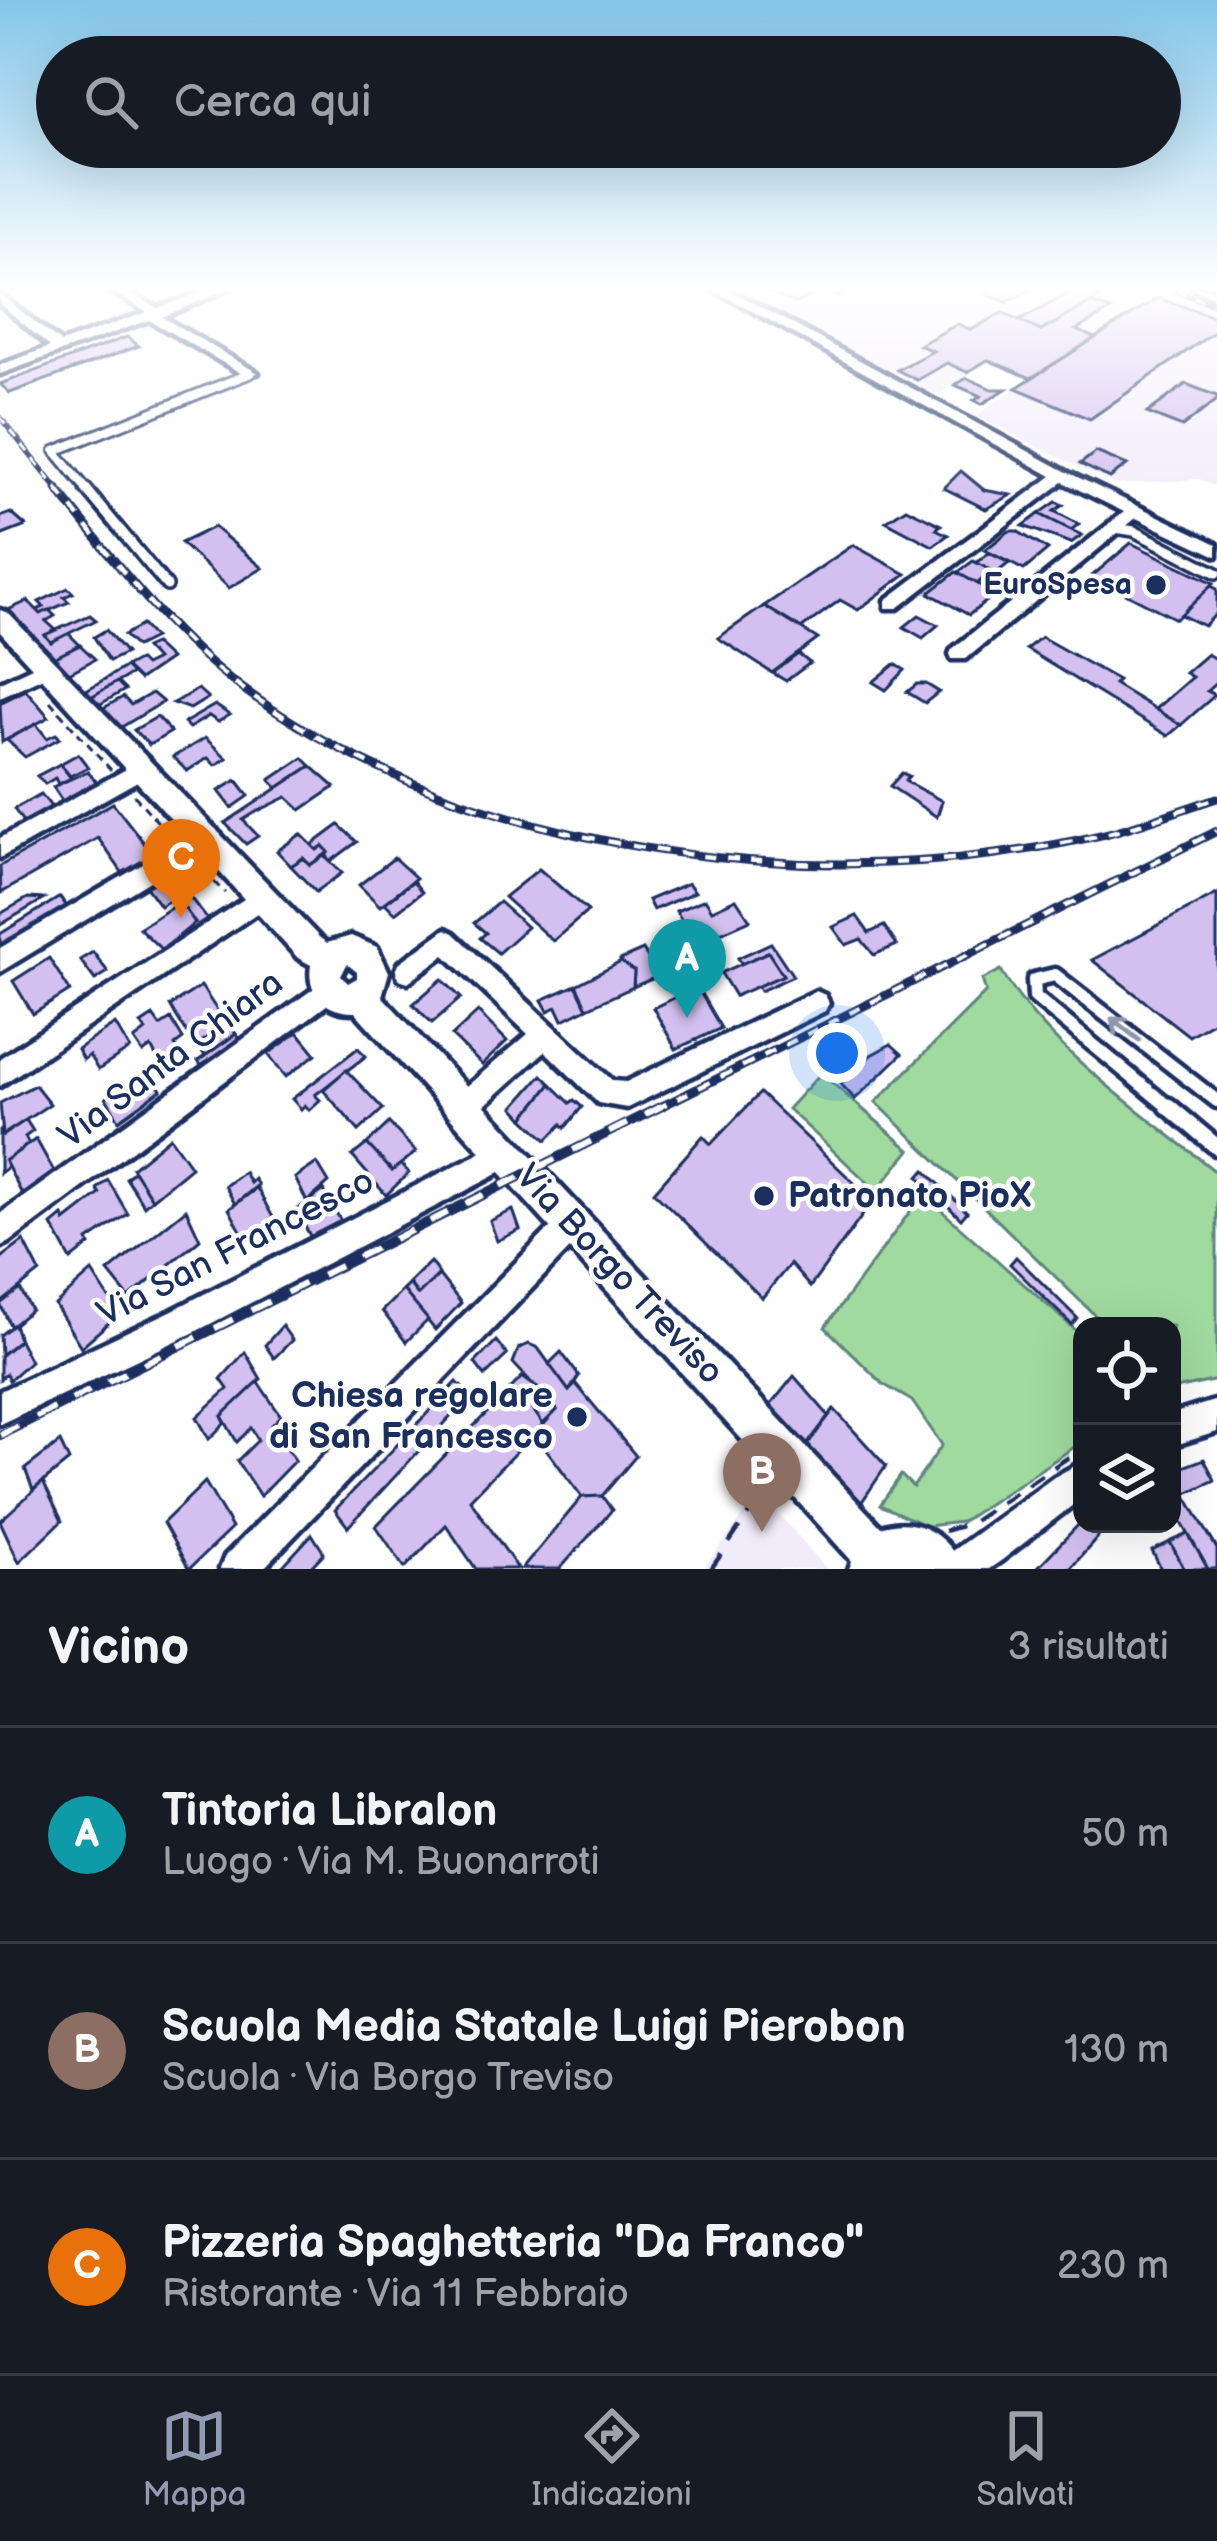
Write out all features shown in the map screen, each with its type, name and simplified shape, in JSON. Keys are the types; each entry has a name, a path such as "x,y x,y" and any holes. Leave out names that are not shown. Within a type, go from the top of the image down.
{"street":[{"path":"0,370 30,360"},
{"path":"230,360 251,373"},
{"path":"850,360 1062,475 1217,551"},
{"path":"892,604 1062,475"},
{"path":"959,655 1136,510"},
{"name":"Via Borgo Treviso","path":"0,618 789,1457 875,1562 890,1546 904,1544 937,1552"},
{"path":"0,690 47,667"},
{"path":"0,849 143,768"},
{"path":"0,962 208,836"},
{"path":"0,1072 264,896"},
{"path":"408,971 446,940 607,1094 627,1095 816,1003"},
{"name":"Via Santa Chiara","path":"0,1232 339,982"},
{"path":"463,1107 546,1034"},
{"name":"Via San Francesco","path":"0,1408 222,1301 484,1166 502,1150"},
{"path":"238,1569 573,1225"},
{"path":"1181,1427 1217,1416"},
{"path":"958,1569 984,1553 1042,1502 1073,1484"}],"lane":[{"path":"167,586 55,451 251,373"},
{"path":"1115,527 1134,531 1217,573"},
{"path":"1214,1094 1055,975 1034,980 1035,997 1217,1147"}],"path":[{"path":"937,1552 969,1524 1073,1454"},
{"path":"711,1569 789,1457"}],"shaded area":[{"path":"870,360 988,360 937,395"},
{"path":"993,360 1217,360 1217,487 1199,479 1115,485 976,416 1032,377"},
{"path":"762,1495 827,1569 703,1569"}],"green space":[{"path":"1001,970 1070,1053 1217,1173 1217,1380 1181,1388 1181,1317 1097,1317 876,1102 986,992 982,980"},
{"path":"821,1073 910,1150 877,1191 788,1109"},
{"path":"923,1194 1073,1328 1073,1448 961,1522 927,1526 880,1505 901,1475 913,1487 942,1445 912,1401 883,1384 825,1327"}],"building":[{"path":"64,360 100,360 10,393 0,384"},
{"path":"916,360 988,360 967,372 947,363 917,380 897,370"},
{"path":"989,360 1059,360 1031,378"},
{"path":"1060,360 1174,360 1090,419 1016,388"},
{"path":"967,378 992,389 1006,389 982,404 974,400 981,396 955,385"},
{"path":"1186,384 1217,400 1182,427 1147,413"},
{"path":"1096,452 1127,465 1110,478 1080,464"},
{"path":"961,471 984,490 1011,495 986,509 944,488"},
{"path":"1056,502 1063,505 1054,511 1079,524 1071,530 1039,514"},
{"path":"906,508 941,525 936,529 948,535 933,546 886,521"},
{"path":"11,513 26,526 0,536 0,517"},
{"path":"1039,514 1082,535 1071,543 1023,526"},
{"path":"214,527 263,568 229,588 181,543"},
{"path":"1009,531 1048,550 1024,570 985,550"},
{"path":"1131,543 1214,583 1176,619 1092,576"},
{"path":"853,545 906,574 858,610 840,600 801,629 764,606"},
{"path":"989,553 1009,563 981,586 977,584 992,571 976,563"},
{"path":"973,561 992,571 977,584 957,573"},
{"path":"956,572 996,594 969,615 929,593"},
{"path":"1211,586 1217,589 1217,613 1204,626 1181,615"},
{"path":"68,588 73,593 64,597 69,602 41,614 37,610 44,607 39,602"},
{"path":"28,601 41,614 49,610 55,616 46,621 56,630 45,635 51,642 68,633 80,645 54,658 6,611"},
{"path":"764,606 818,639 772,673 718,638"},
{"path":"90,615 96,620 51,642 45,635"},
{"path":"919,615 938,625 923,638 904,627"},
{"path":"142,625 154,638 136,647 124,635"},
{"path":"106,630 126,653 109,661 94,637"},
{"path":"1041,637 1118,680 1114,684 1181,725 1168,736 1026,649"},
{"path":"154,644 170,659 139,680 125,667 138,660 144,666 156,660 145,648"},
{"path":"80,645 95,659 69,673 54,658"},
{"path":"798,654 810,663 786,681 773,673"},
{"path":"1207,654 1217,660 1217,682 1207,691 1215,695 1181,725 1155,709 1192,677 1185,673"},
{"path":"895,664 905,670 886,690 873,682"},
{"path":"125,667 132,674 89,698 83,692"},
{"path":"117,682 125,690 97,706 89,698"},
{"path":"917,684 939,692 925,703 907,692"},
{"path":"198,689 208,698 190,709 173,703"},
{"path":"26,690 49,717 2,742 0,703"},
{"path":"152,693 163,702 120,728 100,710 123,697 131,705"},
{"path":"215,705 230,715 218,722 209,716 189,728 184,723"},
{"path":"157,717 171,732 149,745 134,730"},
{"path":"36,724 47,738 56,734 60,738 25,757 7,740"},
{"path":"205,738 227,758 215,765 208,758 187,771 173,757"},
{"path":"78,754 88,767 70,776 60,764"},
{"path":"303,758 311,766 278,788 270,780"},
{"path":"60,764 71,778 45,784 37,776"},
{"path":"311,766 335,787 301,810 287,797 243,820 258,836 246,844 225,823"},
{"path":"88,771 101,788 63,802 53,787"},
{"path":"902,773 909,776 905,781 942,801 937,817 890,786"},
{"path":"237,780 249,796 232,808 219,791"},
{"path":"41,794 54,810 26,826 14,809"},
{"path":"113,803 155,857 124,875 98,838 1,893 0,866"},
{"path":"339,825 357,842 330,862 323,846 317,850 312,845"},
{"path":"301,834 317,850 323,846 329,852 310,865 303,858 291,866 277,851"},
{"path":"324,856 342,873 316,892 291,866 303,858 310,865"},
{"path":"394,858 416,878 380,906 359,885"},
{"path":"539,869 588,911 553,941 504,897"},
{"path":"169,873 184,891 160,906 146,887"},
{"path":"413,881 422,892 395,913 385,903"},
{"path":"688,883 695,892 653,910 648,900"},
{"path":"1217,894 1217,1019 1189,1036 1092,960"},
{"path":"189,896 208,920 183,935 195,923 180,902"},
{"path":"60,897 71,912 0,957 0,934"},
{"path":"28,898 44,899 0,925 0,914"},
{"path":"705,899 712,910 736,899 750,920 718,934 714,928 692,937 676,911"},
{"path":"180,902 195,923 162,950 139,928"},
{"path":"499,902 527,927 498,953 480,938 486,933 474,923"},
{"path":"857,916 869,933 884,926 897,945 874,955 861,939 846,945 833,927"},
{"path":"771,943 793,976 760,991 757,986 783,975 768,952 742,964 738,958"},
{"path":"643,950 659,976 633,987 634,971 624,968 620,960"},
{"path":"93,952 108,972 95,980 80,960"},
{"path":"768,952 783,975 735,996 721,973"},
{"path":"49,958 70,991 33,1014 13,981"},
{"path":"621,962 634,971 633,987 587,1008 576,985"},
{"path":"442,979 461,998 432,1023 413,1004"},
{"path":"576,985 587,1008 563,1020 557,1007 548,1011 542,1000"},
{"path":"201,986 226,1024 195,1046 170,1006"},
{"path":"697,987 721,1028 676,1049 653,1008"},
{"path":"478,1012 507,1041 482,1065 452,1036"},
{"path":"153,1016 160,1026 171,1019 183,1039 175,1045 179,1051 160,1064 151,1047 143,1053 134,1040 146,1031 141,1024"},
{"path":"115,1024 130,1049 98,1070 89,1055 83,1060 77,1049"},
{"path":"229,1024 236,1034 205,1056 197,1044"},
{"path":"298,1032 316,1054 286,1077 268,1054"},
{"path":"236,1034 240,1039 202,1067 198,1061"},
{"path":"891,1044 902,1054 855,1099 841,1084 871,1055"},
{"path":"358,1048 366,1056 315,1095 320,1100 309,1110 305,1105 301,1109 292,1099"},
{"path":"148,1069 161,1090 119,1120 106,1098"},
{"path":"346,1070 383,1109 359,1131 323,1090"},
{"path":"542,1075 551,1084 524,1118 514,1107"},
{"path":"551,1084 570,1103 574,1100 582,1107 565,1128 562,1124 547,1140 524,1118"},
{"path":"35,1085 50,1104 3,1135 0,1103"},
{"name":"Patronato PioX","path":"760,1093 873,1201 810,1287 790,1264 762,1298 654,1192 703,1136 711,1144"},
{"path":"26,1120 33,1131 25,1137 29,1144 5,1161 8,1167 0,1173 0,1129 3,1135"},
{"path":"389,1123 416,1152 392,1171 367,1144"},
{"path":"170,1137 191,1167 152,1199 132,1168"},
{"path":"36,1139 56,1175 24,1198 5,1161"},
{"path":"367,1144 392,1171 401,1164 409,1173 386,1195 352,1156"},
{"path":"317,1163 329,1183 307,1202 295,1178"},
{"path":"925,1170 967,1212 961,1219 919,1177"},
{"path":"134,1171 152,1199 144,1206 126,1178"},
{"path":"244,1172 250,1183 254,1179 258,1185 235,1204 225,1186"},
{"path":"108,1180 128,1214 88,1241 90,1245 71,1260 52,1225 63,1216 65,1221 100,1194 97,1189"},
{"path":"257,1188 275,1221 247,1242 229,1209"},
{"path":"324,1190 343,1225 315,1245 296,1210"},
{"path":"186,1209 200,1239 129,1298 108,1272"},
{"path":"513,1210 520,1230 497,1241 490,1221"},
{"path":"24,1241 40,1272 0,1304 0,1259"},
{"path":"1016,1257 1076,1317 1072,1325 1010,1264"},
{"path":"430,1262 439,1274 418,1295 409,1283"},
{"path":"92,1272 119,1314 81,1347 55,1305"},
{"path":"439,1275 461,1303 435,1330 403,1290 409,1284 418,1295"},
{"path":"20,1289 31,1310 11,1327 0,1304"},
{"path":"403,1290 428,1320 406,1342 382,1311"},
{"path":"14,1324 19,1340 1,1355 0,1335"},
{"path":"282,1326 292,1340 274,1358 265,1345"},
{"path":"19,1340 30,1361 9,1380 6,1374 0,1379 0,1356"},
{"path":"496,1341 507,1355 485,1376 475,1363"},
{"name":"Chiesa regolare di San Francesco","path":"529,1344 538,1348 569,1391 576,1384 636,1456 602,1496 582,1497 535,1434 557,1410 513,1363 519,1348"},
{"path":"245,1352 261,1379 222,1416 225,1423 209,1439 197,1417 228,1389 221,1379"},
{"path":"561,1352 579,1376 569,1391 549,1364"},
{"path":"794,1376 829,1416 805,1448 769,1407"},
{"path":"522,1377 546,1394 532,1408 543,1424 470,1499 518,1569 476,1569 446,1525 405,1568 376,1526"},
{"path":"258,1382 281,1416 272,1425 295,1460 260,1496 237,1461 258,1440 251,1428 237,1442 222,1416"},
{"path":"457,1382 470,1396 348,1527 335,1510"},
{"path":"546,1394 557,1410 543,1424 532,1408"},
{"path":"834,1409 886,1466 859,1506 805,1448"},
{"path":"60,1442 69,1461 33,1490 25,1469"},
{"path":"1204,1459 1215,1480 1185,1494 1217,1549 1217,1569 1208,1569 1181,1521 1181,1468"},
{"path":"43,1482 62,1521 19,1562 0,1521"},
{"path":"205,1482 232,1528 189,1569 163,1523"},
{"path":"602,1496 612,1510 560,1569 522,1569 582,1497"},
{"path":"1073,1530 1099,1536 1070,1569 1036,1569"},
{"path":"312,1534 324,1553 309,1569 280,1569"},
{"path":"1188,1534 1208,1569 1184,1569 1170,1542"},
{"path":"1170,1542 1184,1569 1161,1569 1152,1551"}],"railway":[{"path":"0,417 60,492"},
{"path":"57,489 166,620 242,688 334,746 436,792 544,827 657,850 771,862 886,863 998,854 1105,834 1217,798"},
{"path":"656,1109 1217,831"},
{"path":"0,1435 662,1106"}],"place":[{"name":"EuroSpesa","path":"1156,585"},
{"name":"Pizzeria Spaghetteria \"Da Franco\"","path":"181,918"},
{"name":"Tintoria Libralon","path":"687,1018"},
{"name":"Patronato PioX","path":"764,1196"},
{"name":"Chiesa regolare di San Francesco","path":"577,1417"},
{"name":"Scuola Media Statale Luigi Pierobon","path":"762,1532"}]}
